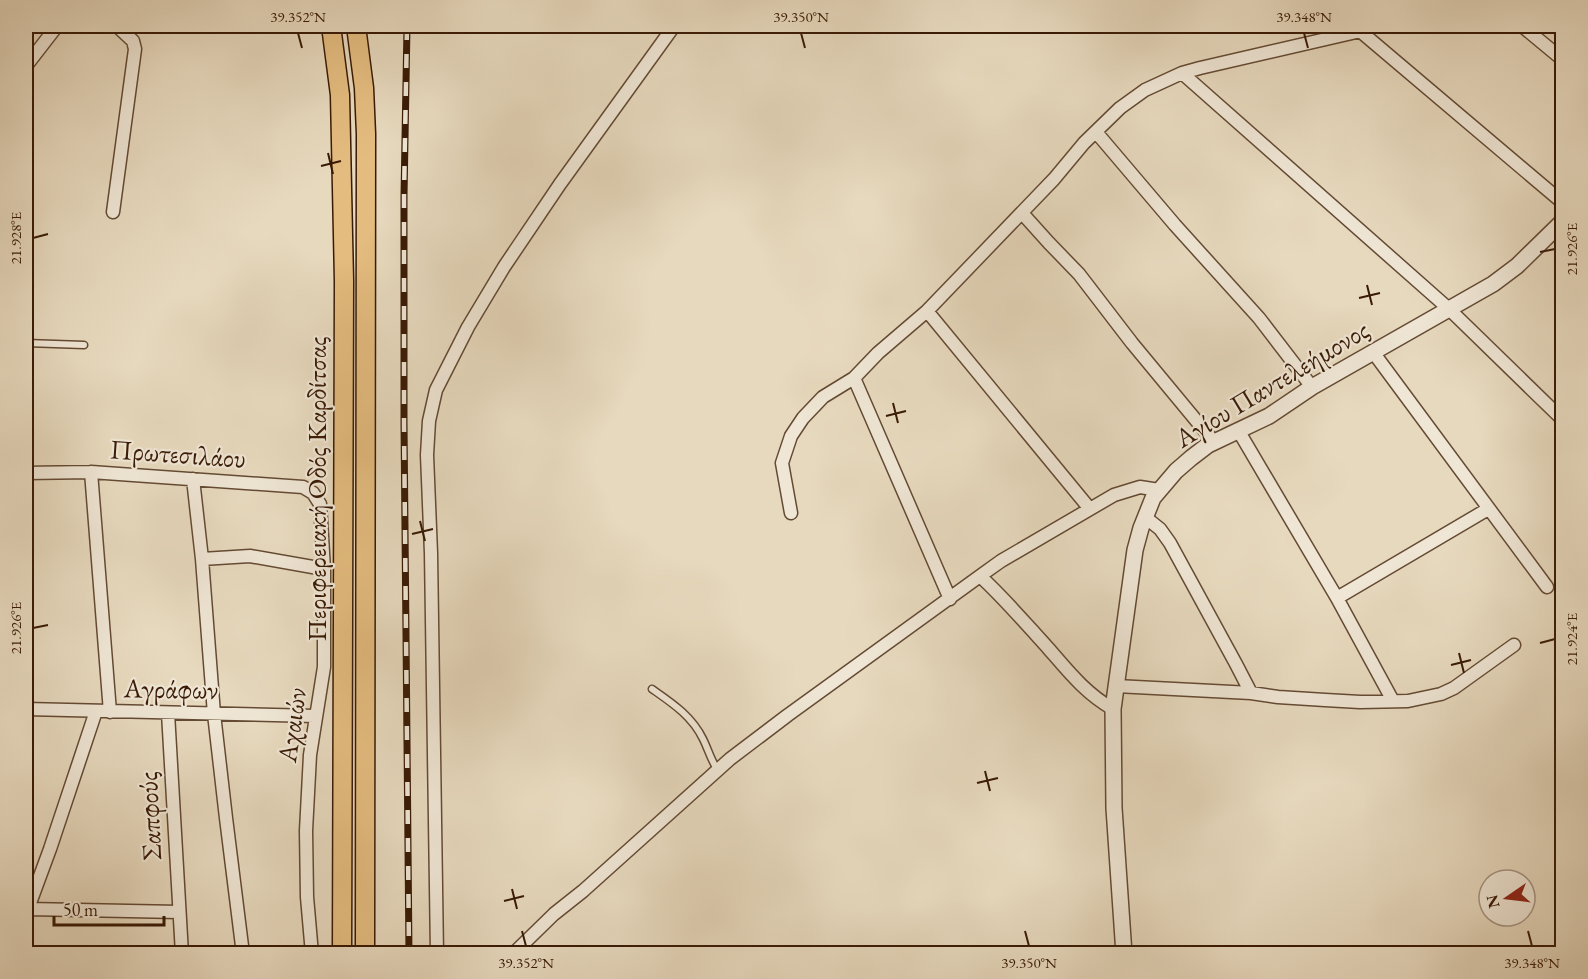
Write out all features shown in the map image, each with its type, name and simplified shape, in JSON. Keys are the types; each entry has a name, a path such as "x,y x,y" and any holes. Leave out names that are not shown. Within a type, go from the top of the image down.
{"main road":[{"name":"Περιφερειακή Οδός Καρδίτσας","path":"331,26 342,127 344,281 342,954"},
{"name":"Περιφερειακή Οδός Καρδίτσας","path":"356,26 364,88 366,145 365,954"}],"street":[{"path":"26,66 57,26"},
{"path":"112,212 135,49 133,41 117,26"},
{"path":"437,954 432,564 427,455 429,421 436,390 468,327 510,258 560,184 674,26"},
{"path":"1522,26 1563,59"},
{"path":"791,513 782,463 791,436 802,418 831,391 854,378 878,353 927,311 1120,108 1157,84 1219,63 1362,28 1563,202"},
{"path":"1182,74 1449,309 1563,419"},
{"path":"1096,132 1175,225 1259,318 1312,387"},
{"path":"1022,213 1079,274 1132,344 1214,442"},
{"name":"Αγίου Παντελεήμονος","path":"1124,954 1113,799 1113,709 1136,550 1145,517 1154,498 1184,464 1214,442 1269,416 1312,387 1485,290 1517,266 1563,222"},
{"path":"927,311 1090,509"},
{"path":"1373,352 1547,587"},
{"path":"854,378 950,599"},
{"path":"1238,430 1337,598 1393,701"},
{"path":"91,472 110,712"},
{"name":"Πρωτεσιλάου","path":"26,473 91,472 303,487 313,493 320,504"},
{"path":"193,479 202,559 214,714 243,954"},
{"path":"513,954 554,914 583,891 717,769 980,576 1001,561 1114,495 1146,487 1159,490"},
{"name":"Αχαιών","path":"312,954 306,831 310,755 324,667 324,569 320,504"},
{"path":"1337,598 1488,509"},
{"path":"1145,517 1160,529 1170,543 1251,693"},
{"path":"202,559 250,556 324,569"},
{"path":"980,576 1003,598 1080,684 1099,701 1113,709"},
{"path":"1116,686 1251,693 1313,700 1408,701 1440,694 1454,688 1514,645"},
{"name":"Αγράφων","path":"26,709 315,716"},
{"path":"96,711 27,912 179,912"},
{"name":"Σαπφούς","path":"168,713 182,954"}],"lane":[{"path":"26,343 84,345"},
{"path":"652,689 675,705 694,723 717,769"}],"railway":[{"path":"407,26 404,423 409,954"}]}
